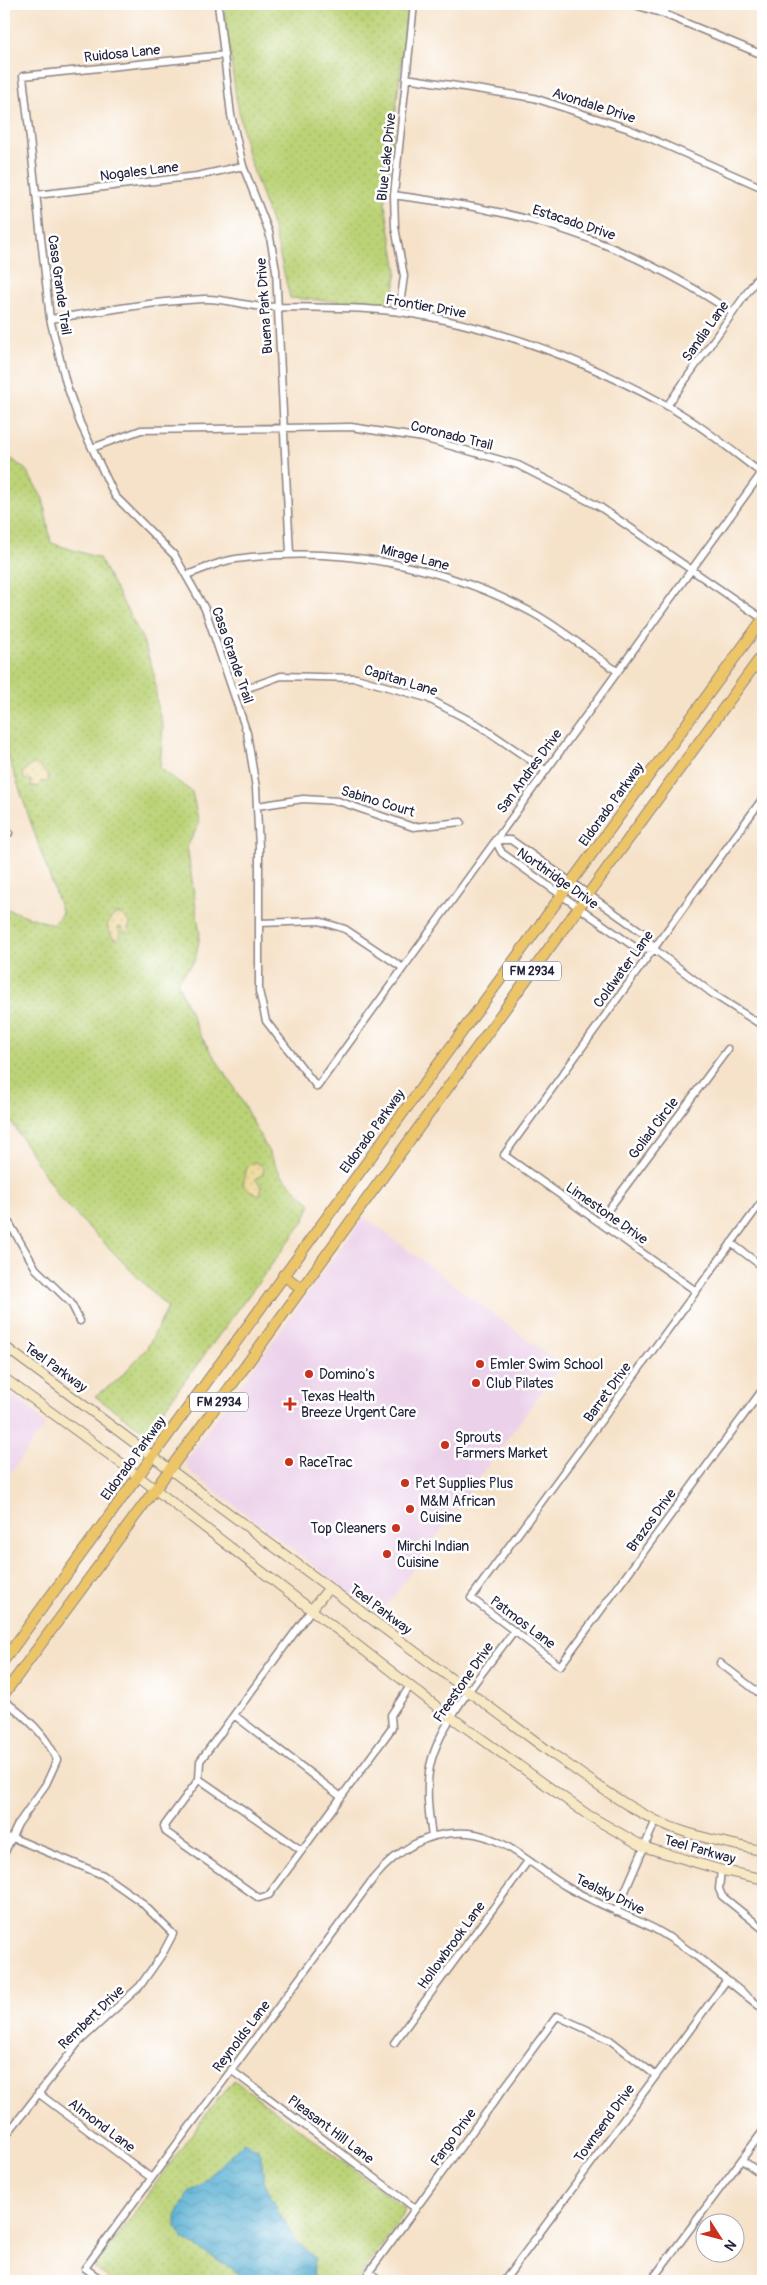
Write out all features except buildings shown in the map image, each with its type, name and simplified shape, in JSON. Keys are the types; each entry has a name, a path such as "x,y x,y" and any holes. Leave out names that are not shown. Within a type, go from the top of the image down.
{"main road":[{"name":"Eldorado Parkway","path":"4,1660 151,1455 763,619"},
{"name":"FM 2934","path":"4,1694 763,654"},
{"path":"283,1275 301,1288"},
{"name":"Teel Parkway","path":"4,1346 554,1755 619,1800 656,1820 684,1832 763,1851"},
{"name":"Teel Parkway","path":"4,1378 137,1475 451,1717 588,1815 644,1847 721,1870 763,1879"},
{"path":"312,1609 330,1588"}],"street":[{"name":"Buena Park Drive","path":"218,4 231,115 243,166 269,232 276,270 290,554"},
{"name":"Blue Lake Drive","path":"400,312 404,276 395,227 394,195 414,4"},
{"path":"632,4 664,14 763,55"},
{"path":"664,14 668,4"},
{"name":"Ruidosa Lane","path":"23,76 224,55"},
{"name":"Casa Grande Trail","path":"23,76 50,319 66,383 92,448 115,496 175,556 205,609 247,733 257,806 259,991 266,1021 317,1088"},
{"name":"Avondale Drive","path":"406,78 534,98 629,129 763,188"},
{"name":"Nogales Lane","path":"36,195 197,176 243,166"},
{"name":"Estacado Drive","path":"394,195 488,210 567,230 634,256 693,286 733,312"},
{"name":"Sandia Lane","path":"667,406 763,270"},
{"name":"Frontier Drive","path":"50,319 204,299 256,306 342,307 400,312 452,322 524,342 594,370 667,406 762,472"},
{"name":"Coronado Trail","path":"92,448 141,430 351,427 423,438 518,465 600,506 763,619"},
{"name":"San Andres Drive","path":"317,1088 762,472"},
{"name":"Mirage Lane","path":"186,575 234,559 290,554 379,560 459,581 533,613 617,671"},
{"name":"Capitan Lane","path":"234,693 281,676 356,678 427,698 480,726 546,770"},
{"name":"Coldwater Lane","path":"504,1155 763,798"},
{"name":"Sabino Court","path":"257,806 304,799 338,801 414,826 461,822"},
{"name":"Northridge Drive","path":"654,949 636,948 502,853 495,840 511,840 646,935 654,949 713,994 763,1026"},
{"path":"259,923 319,921 336,926 345,929 403,968"},
{"name":"Goliad Circle","path":"599,1222 728,1049"},
{"name":"Limestone Drive","path":"504,1155 696,1291"},
{"name":"Barret Drive","path":"471,1598 763,1200"},
{"path":"4,1214 6,1225 36,1269 71,1303 80,1321"},
{"path":"731,1243 763,1267"},
{"name":"Brazos Drive","path":"560,1666 763,1389"},
{"name":"Patmos Lane","path":"471,1598 560,1666"},
{"path":"312,1609 200,1761 199,1779 164,1826 166,1832 259,1898 269,1895 340,1796 392,1728 391,1715 410,1686"},
{"name":"Freestone Drive","path":"432,1837 428,1812 429,1770 438,1742 451,1717 514,1631"},
{"path":"720,1663 763,1696"},
{"path":"4,1700 37,1727 57,1760 46,1784 22,1817 4,1854"},
{"path":"234,1715 340,1796"},
{"path":"199,1779 301,1850"},
{"path":"616,1912 656,1820"},
{"name":"Tealsky Drive","path":"432,1837 469,1833 505,1846 587,1899 653,1929 678,1944 763,2009"},
{"name":"Rembert Drive","path":"4,2138 78,2043 140,1986 163,1953 173,1934 140,1901 103,1875 11,1837"},
{"name":"Reynolds Lane","path":"104,2281 85,2268 150,2177 387,1862 404,1848 432,1837"},
{"name":"Hollowbrook Lane","path":"394,2043 528,1861"},
{"path":"721,1870 719,1889 722,1896 763,1929"},
{"name":"Townsend Drive","path":"504,2281 726,1981"},
{"name":"Fargo Drive","path":"381,2281 368,2272 557,2016 610,2040 655,2075"},
{"name":"Pleasant Hill Lane","path":"231,2070 416,2208"},
{"name":"Almond Lane","path":"38,2093 150,2177"},
{"path":"651,2281 763,2131"},
{"path":"742,2160 763,2175"}],"shaded area":[{"path":"364,1217 561,1365 380,1615 192,1473 185,1462"},
{"path":"4,1389 27,1405 45,1425 4,1482"}],"green space":[{"path":"223,4 408,4 385,205 397,270 392,305 290,298 274,231 247,152 236,97"},
{"path":"4,453 26,470 43,499 51,543 99,558 142,638 154,673 157,705 163,727 160,768 192,792 199,824 187,847 200,935 195,960 177,982 200,1035 234,1087 281,1175 311,1204 304,1221 146,1433 95,1396 117,1381 147,1348 168,1308 59,1197 14,1126 4,1115 4,908 53,925 62,913 4,744"},
{"path":"234,2080 405,2208 401,2219 360,2275 366,2281 111,2281 94,2268 213,2105"}],"sand":[{"path":"33,764 39,765 49,777 48,782 41,781 40,786 31,787 31,780 25,780 22,773"},
{"path":"117,913 124,916 130,924 127,934 121,927 118,928 121,937 118,940 113,938 107,926 110,919"},
{"path":"255,1162 261,1165 264,1170 263,1174 255,1179 262,1187 260,1195 243,1185 247,1167"}],"water":[{"path":"243,2142 258,2150 261,2156 264,2180 279,2213 293,2237 315,2258 313,2277 307,2281 243,2281 233,2269 183,2239 176,2228 176,2216 188,2193 199,2186"}],"place":[{"name":"Emler Swim School","path":"480,1364"},
{"name":"Domino's","path":"309,1374"},
{"name":"Club Pilates","path":"476,1383"},
{"name":"Texas Health Breeze Urgent Care","path":"290,1404"},
{"name":"Sprouts Farmers Market","path":"445,1445"},
{"name":"RaceTrac","path":"289,1462"},
{"name":"Pet Supplies Plus","path":"405,1483"},
{"name":"M&M African Cuisine","path":"410,1509"},
{"name":"Top Cleaners","path":"396,1528"},
{"name":"Mirchi Indian Cuisine","path":"387,1554"}]}
